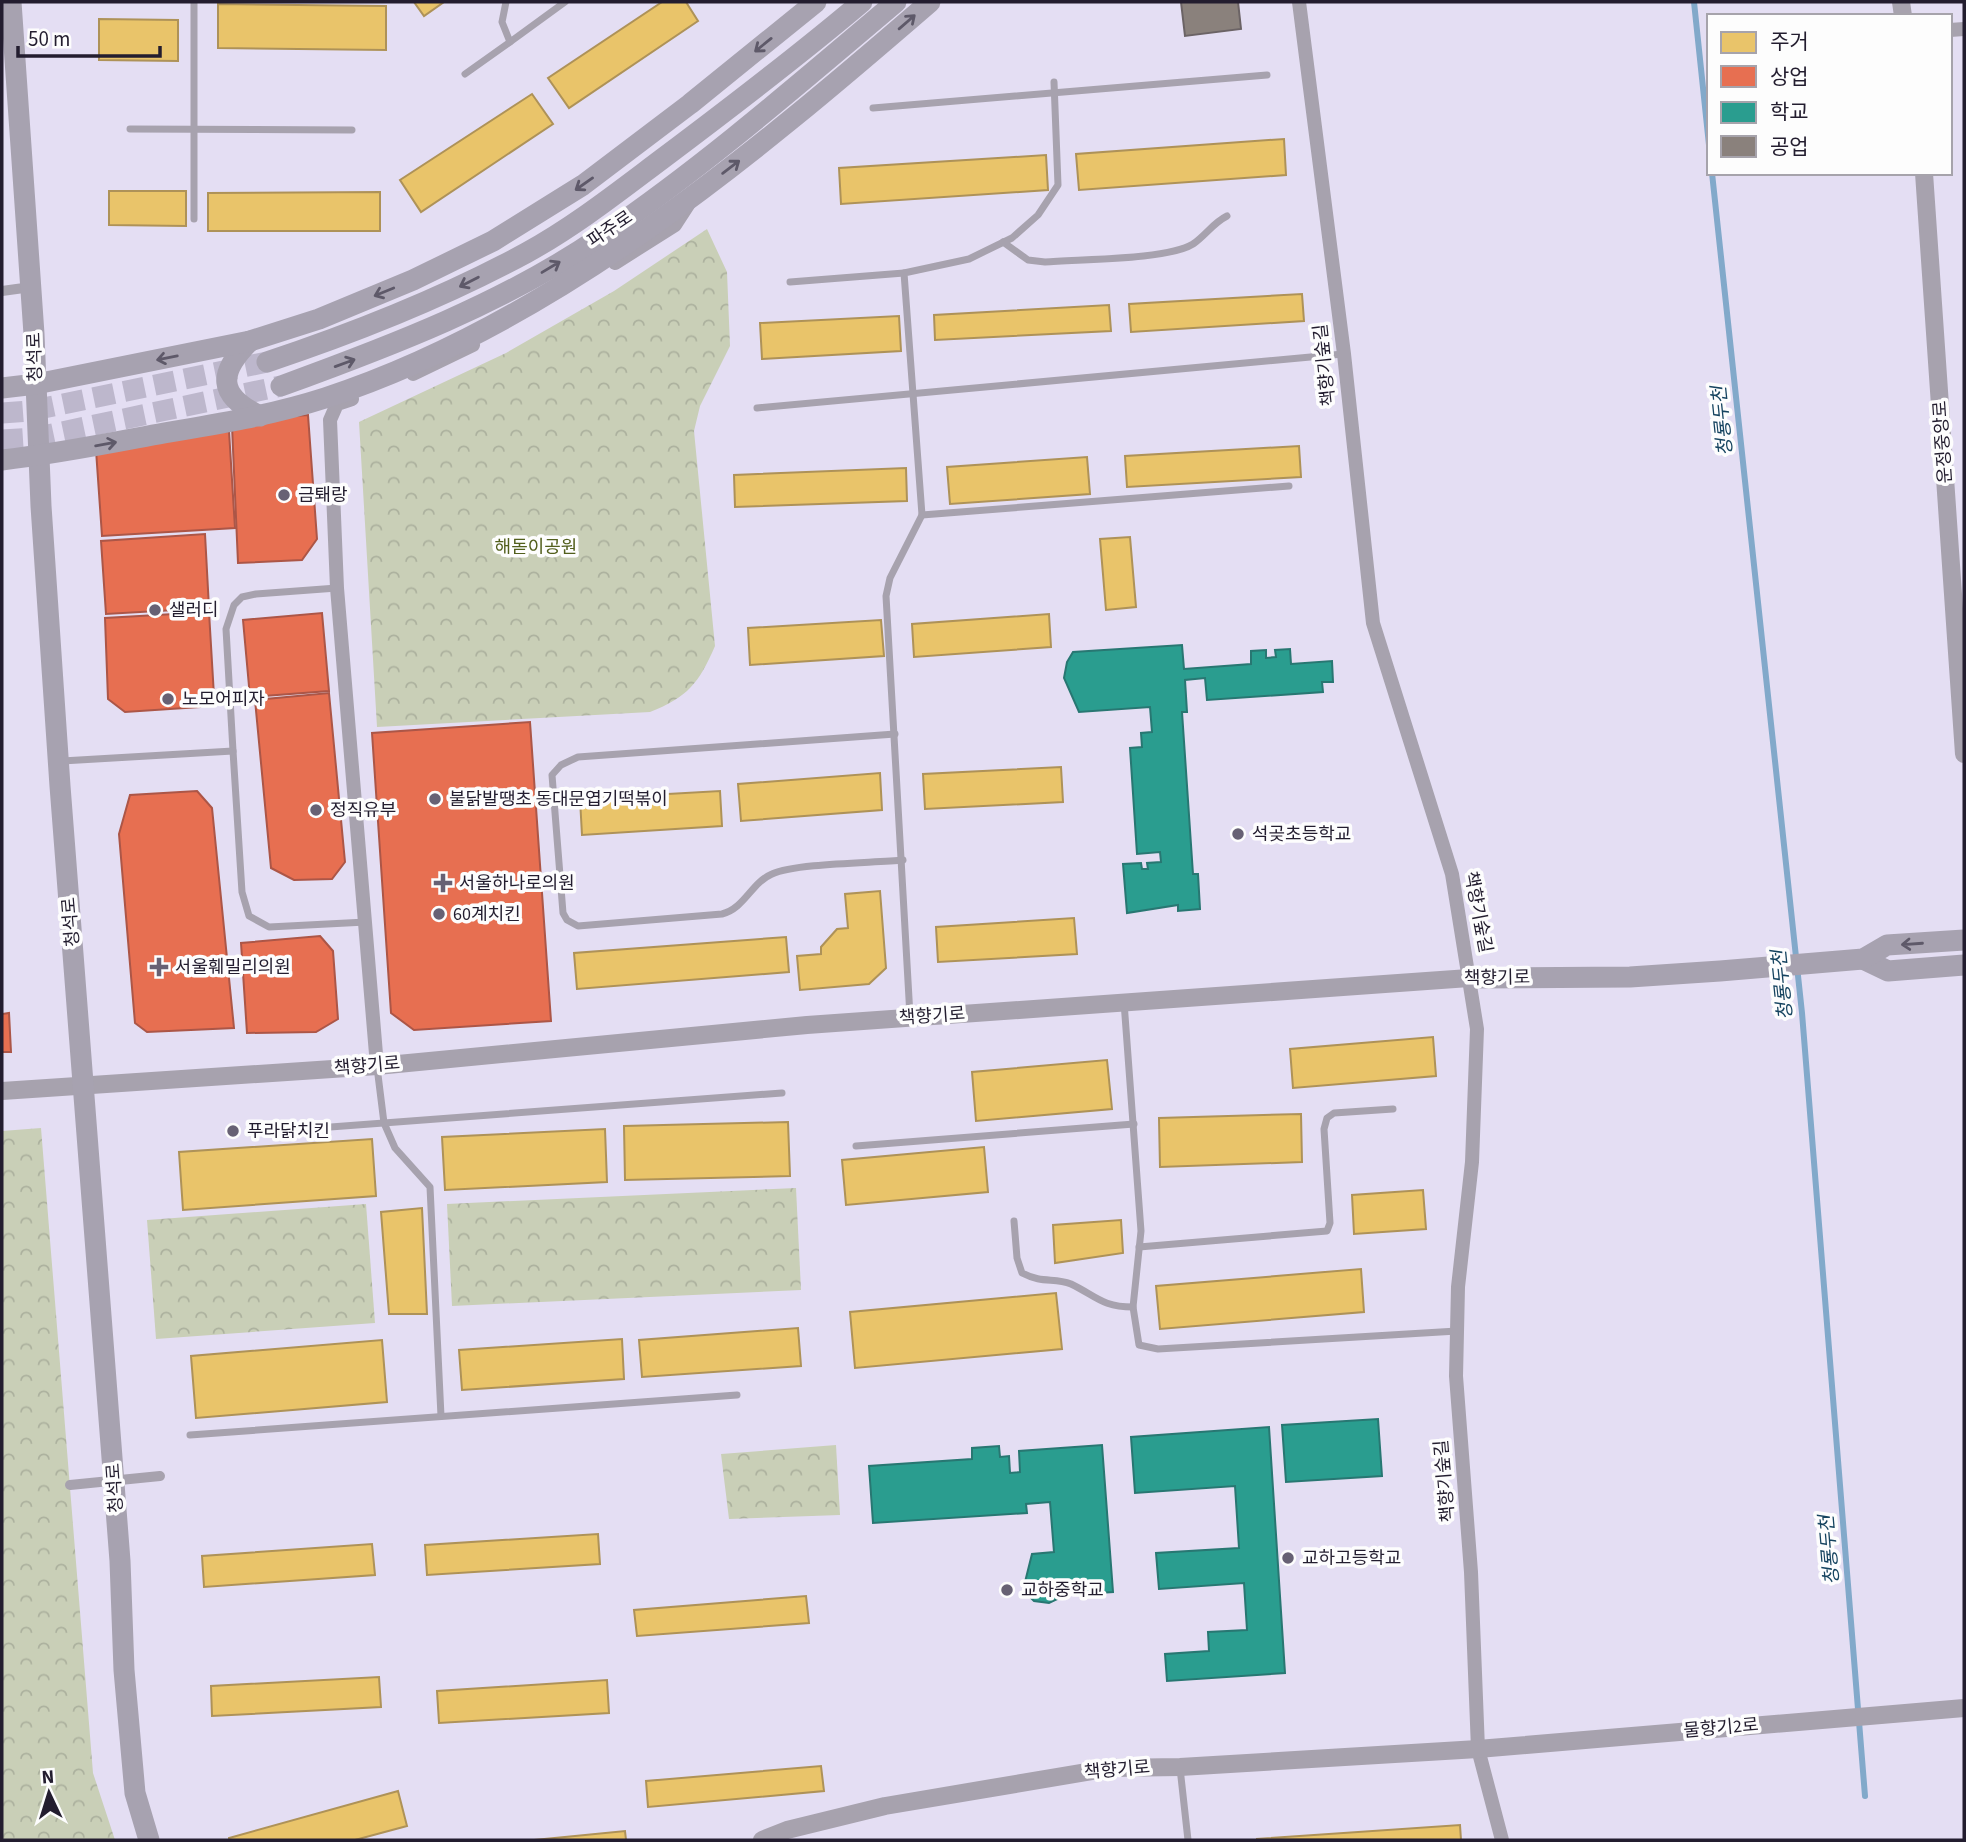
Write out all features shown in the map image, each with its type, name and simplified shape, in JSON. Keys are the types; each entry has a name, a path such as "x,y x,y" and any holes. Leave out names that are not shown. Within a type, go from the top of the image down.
{"main road":[{"path":"2,388 36,384 250,341 319,319 386,292 493,241 583,185 691,104 816,2"},
{"name":"파주로","path":"267,362 351,334 409,310 529,251 586,215 784,68 862,2"},
{"name":"파주로","path":"281,386 435,327 540,273 600,237 718,152 896,2"},
{"path":"2,460 39,456 260,416 326,397 442,349 545,296 695,194 930,2"},
{"name":"청석로","path":"8,8 31,287 58,762 120,1547 124,1670 135,1793 149,1840"},
{"path":"250,341 231,360 227,383 240,406 260,416"},
{"name":"책향기로","path":"1469,978 1630,977 1720,971 1863,959 1887,945 1964,940"},
{"name":"책향기로","path":"1863,959 1888,971 1964,965"}],"street":[{"name":"책향기숲길","path":"1299,2 1344,354 1373,623 1452,874 1476,1029 1472,1162 1458,1287 1456,1376 1471,1572 1478,1749 1502,1840"},
{"name":"운정중앙로","path":"1924,175 1964,754"},
{"path":"377,1066 337,588 330,420 337,404 440,364 522,319 675,225 695,194"},
{"path":"2,291 31,287"},
{"name":"책향기로","path":"2,1090 85,1087 377,1066 910,1017 1469,978"},
{"path":"70,1485 160,1476"},
{"name":"물향기2로","path":"1478,1749 1964,1708"},
{"name":"책향기로","path":"762,1840 787,1830 885,1807 1110,1768 1180,1767 1478,1749"}],"lane":[{"path":"194,2 194,219"},
{"path":"506,2 502,22 510,42"},
{"path":"465,74 565,2"},
{"path":"873,108 1055,95 1267,75"},
{"path":"790,282 904,273 969,259 1003,242 1038,215 1058,185 1054,82"},
{"path":"130,129 352,130"},
{"path":"1003,242 1028,260 1172,252 1192,244 1215,222 1227,216"},
{"path":"904,273 922,515 890,578 886,596 910,1017"},
{"path":"757,408 912,391 1344,354"},
{"path":"922,515 1289,486"},
{"path":"337,588 242,597 234,605 226,629 242,892 249,916 269,926 366,922"},
{"path":"895,734 578,757 561,765 552,775 563,913 567,920 578,926 722,914 740,905 760,881 779,871 903,860"},
{"path":"58,762 233,751"},
{"path":"1124,1001 1134,1124 1139,1247 1133,1307 1139,1345 1158,1349 1457,1331"},
{"path":"377,1066 384,1123 394,1148 430,1187 441,1416"},
{"path":"250,1133 782,1093"},
{"path":"1139,1247 1327,1231 1330,1223 1324,1129 1327,1118 1334,1113 1393,1109"},
{"path":"856,1146 1134,1124"},
{"path":"1014,1221 1017,1258 1022,1273 1037,1281 1070,1284 1113,1307 1133,1307"},
{"path":"190,1434 737,1395"},
{"path":"1180,1767 1188,1840"}],"green space":[{"name":"해돋이공원","path":"707,229 727,272 730,346 700,406 694,431 715,646 703,670 683,694 650,712 377,727 359,422 506,353 614,291"},
{"path":"41,1128 93,1773 115,1840 2,1840 2,1131"},
{"path":"796,1188 801,1290 452,1306 447,1204"},
{"path":"366,1204 375,1323 156,1339 147,1220"},
{"path":"836,1445 840,1515 729,1519 721,1454"}],"building: 주거":[{"path":"414,2 444,2 424,16"},
{"path":"662,2 686,2 698,21 569,108 548,78"},
{"path":"218,4 386,6 386,50 218,48"},
{"path":"99,19 178,20 178,61 99,60"},
{"path":"532,94 553,124 421,212 400,180"},
{"path":"1284,139 1286,175 1079,190 1076,154"},
{"path":"1046,155 1048,190 841,204 839,168"},
{"path":"109,191 186,191 186,226 109,225"},
{"path":"380,192 380,231 208,231 208,193"},
{"path":"1302,294 1304,321 1131,332 1129,304"},
{"path":"1109,305 1111,331 935,340 934,315"},
{"path":"899,316 901,351 762,359 760,323"},
{"path":"1299,446 1301,477 1127,487 1125,456"},
{"path":"1087,457 1090,494 950,504 947,467"},
{"path":"906,468 907,501 735,507 734,475"},
{"path":"1130,537 1136,607 1106,610 1100,539"},
{"path":"1049,614 1051,647 914,657 912,624"},
{"path":"881,620 884,656 750,665 748,628"},
{"path":"1061,767 1063,802 925,809 923,774"},
{"path":"880,773 882,810 741,821 738,784"},
{"path":"720,791 722,826 582,835 580,799"},
{"path":"880,891 886,968 869,984 800,990 797,956 821,954 821,947 837,929 848,928 845,894"},
{"path":"1074,918 1077,954 938,962 936,927"},
{"path":"786,937 789,972 577,989 574,953"},
{"path":"1433,1037 1436,1076 1293,1088 1290,1049"},
{"path":"1107,1060 1112,1109 976,1121 972,1072"},
{"path":"1301,1114 1302,1162 1160,1167 1159,1118"},
{"path":"788,1122 790,1176 625,1180 624,1126"},
{"path":"605,1129 607,1182 445,1190 442,1137"},
{"path":"372,1139 376,1196 183,1210 179,1152"},
{"path":"984,1147 988,1192 846,1205 842,1160"},
{"path":"1423,1190 1426,1229 1354,1234 1352,1195"},
{"path":"422,1208 427,1314 389,1314 381,1212"},
{"path":"1121,1220 1123,1253 1055,1263 1053,1225"},
{"path":"1361,1269 1364,1312 1160,1329 1156,1286"},
{"path":"1056,1293 1062,1349 855,1368 850,1312"},
{"path":"798,1328 801,1366 642,1377 639,1340"},
{"path":"622,1339 624,1379 462,1390 459,1350"},
{"path":"382,1340 387,1402 196,1418 191,1356"},
{"path":"598,1534 600,1564 427,1575 425,1545"},
{"path":"372,1544 375,1575 204,1587 202,1556"},
{"path":"806,1596 809,1623 637,1636 634,1610"},
{"path":"379,1677 381,1707 212,1716 211,1686"},
{"path":"607,1680 609,1713 439,1723 437,1691"},
{"path":"821,1766 824,1791 648,1807 646,1781"},
{"path":"398,1791 407,1826 355,1840 229,1840 229,1838"},
{"path":"1460,1825 1461,1840 1256,1839"},
{"path":"625,1831 626,1840 534,1840 575,1836"}],"building: 상업":[{"path":"308,415 317,539 302,560 238,563 232,426 268,418"},
{"path":"229,431 235,528 102,536 96,450"},
{"path":"205,534 209,608 106,614 101,541"},
{"path":"209,612 214,696 200,707 125,712 108,699 105,618"},
{"path":"322,613 329,691 250,697 243,620"},
{"path":"329,693 345,862 332,879 294,880 271,868 255,700"},
{"path":"530,722 551,1021 414,1030 391,1013 372,733"},
{"path":"197,791 212,808 234,1028 147,1032 135,1023 119,834 130,795"},
{"path":"320,936 333,951 338,1019 316,1032 247,1033 241,943"},
{"path":"9,1013 11,1052 2,1052 2,1014"}],"building: 학교":[{"path":"1182,645 1184,669 1251,664 1251,651 1266,650 1266,658 1276,657 1275,650 1290,649 1291,664 1332,661 1333,682 1322,682 1323,692 1207,700 1205,678 1185,680 1187,712 1182,712 1193,874 1198,874 1200,909 1178,911 1178,905 1127,913 1123,864 1141,863 1142,869 1148,869 1147,863 1161,862 1160,852 1137,854 1130,748 1142,747 1141,733 1152,732 1150,707 1079,712 1064,678 1067,662 1073,652"},
{"path":"1378,1419 1382,1476 1286,1482 1282,1425"},
{"path":"1269,1427 1285,1673 1167,1681 1165,1654 1209,1651 1208,1632 1247,1630 1244,1583 1159,1589 1156,1553 1239,1548 1235,1486 1135,1493 1131,1437"},
{"path":"1102,1445 1113,1592 1083,1594 1083,1580 1068,1594 1049,1603 1034,1601 1026,1593 1024,1586 1032,1554 1054,1552 1050,1502 1026,1504 1027,1513 873,1523 869,1466 972,1459 972,1448 999,1446 1000,1457 1009,1456 1010,1473 1020,1472 1019,1451"}],"building: 공업":[{"path":"1181,2 1238,2 1241,29 1185,36"}],"waterway":[{"name":"청룡두천","path":"1694,2 1707,126"},
{"name":"청룡두천","path":"1712,175 1802,1013 1865,1796"}],"tunnel":[{"path":"2,413 29,411 267,362"},
{"path":"2,440 33,438 281,386"}],"place":[{"name":"금퇘랑","path":"284,495"},
{"name":"샐러디","path":"155,610"},
{"name":"노모어피자","path":"168,699"},
{"name":"불닭발땡초 동대문엽기떡볶이","path":"435,799"},
{"name":"정직유부","path":"316,810"},
{"name":"석곶초등학교","path":"1238,834"},
{"name":"서울하나로의원","path":"443,883"},
{"name":"60계치킨","path":"439,914"},
{"name":"서울훼밀리의원","path":"159,967"},
{"name":"푸라닭치킨","path":"233,1131"},
{"name":"교하고등학교","path":"1288,1558"},
{"name":"교하중학교","path":"1007,1590"}]}
